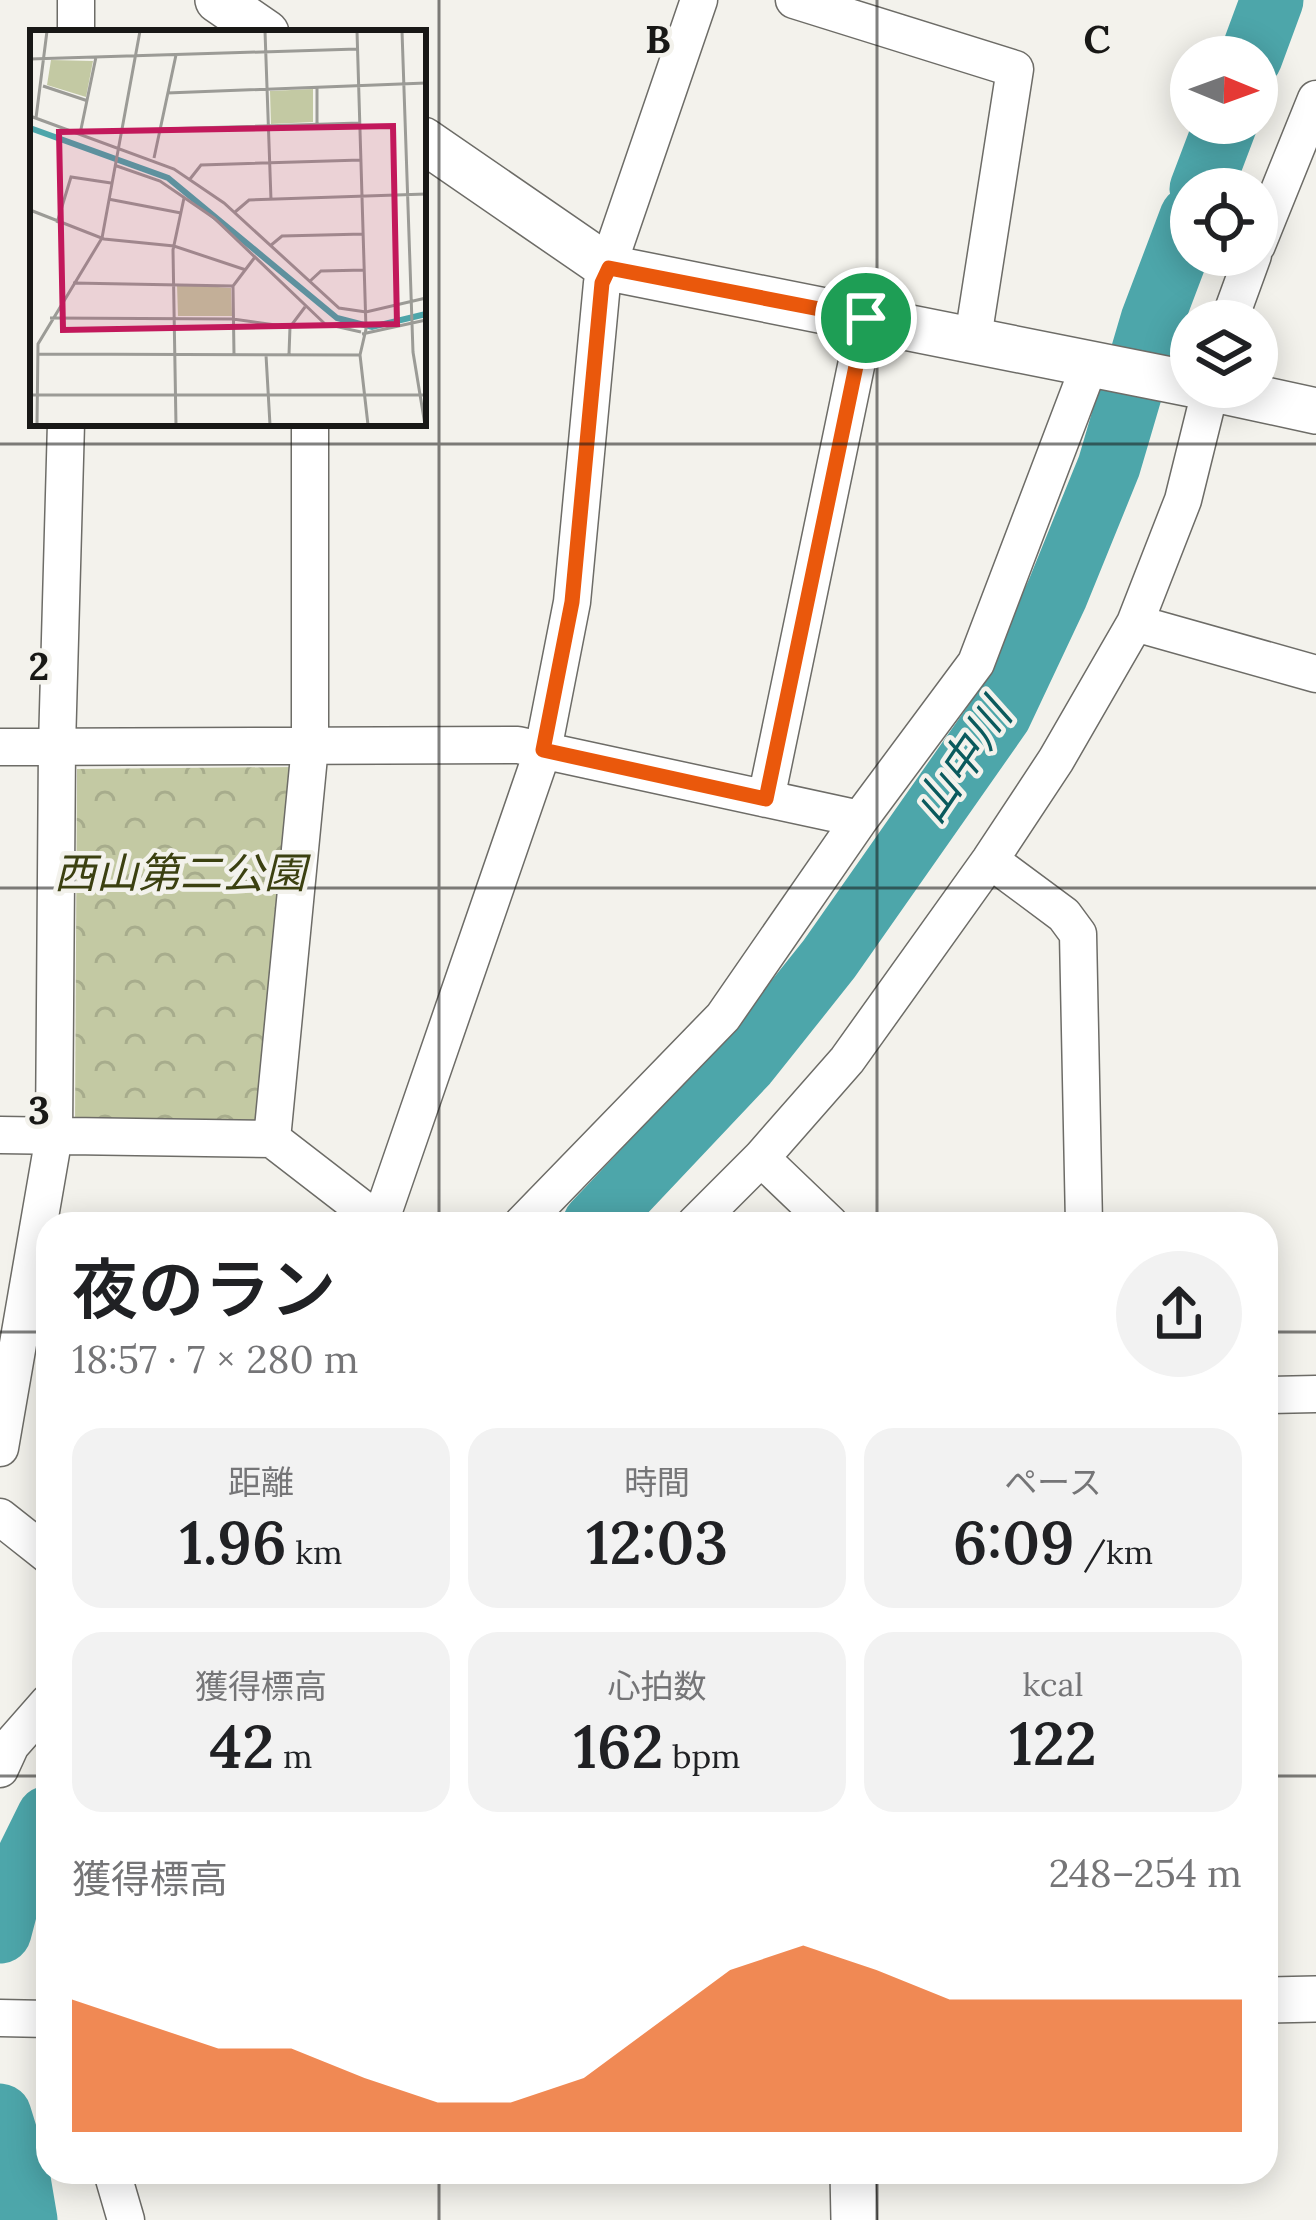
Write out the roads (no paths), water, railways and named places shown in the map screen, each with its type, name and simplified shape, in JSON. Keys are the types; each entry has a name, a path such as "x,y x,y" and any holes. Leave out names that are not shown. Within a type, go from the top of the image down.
{"street":[{"path":"218,0 262,30"},
{"path":"385,1212 543,750 572,602 602,283 699,0"},
{"path":"794,0 1015,69 973,338"},
{"path":"1278,202 1308,141 1316,99"},
{"path":"426,142 609,268 1170,379"},
{"path":"766,799 866,318"},
{"path":"534,1212 723,1017 860,819 976,663 1097,363"},
{"path":"1278,403 1316,411"},
{"path":"706,1212 847,1060 1056,760 1135,623 1184,500 1205,408"},
{"path":"42,1212 55,1136 65,426"},
{"path":"272,1139 310,746 310,426"},
{"path":"1135,623 1316,674"},
{"path":"0,747 518,745 860,819"},
{"path":"990,860 1064,915 1078,934 1084,1212"},
{"path":"0,1135 272,1139 367,1212"},
{"path":"760,1158 817,1212"},
{"path":"0,1448 36,1244"},
{"path":"1278,1395 1316,1394"},
{"path":"0,1516 36,1545"},
{"path":"0,1769 11,1745 36,1717"},
{"path":"1278,2000 1316,1999"},
{"path":"0,2018 36,2019"},
{"path":"116,2184 126,2220"},
{"path":"853,2184 854,2220"}],"waterway":[{"name":"山中川","path":"1259,36 1272,0"},
{"name":"山中川","path":"1209,168 1218,144"},
{"name":"山中川","path":"605,1212 747,1062 829,959 1000,715 1057,594 1109,466 1170,272"},
{"name":"山中川","path":"0,1932 10,1894 36,1841"},
{"name":"山中川","path":"0,2115 26,2220"}],"park label":[{"name":"西山第二公園","path":"180,873"}]}
